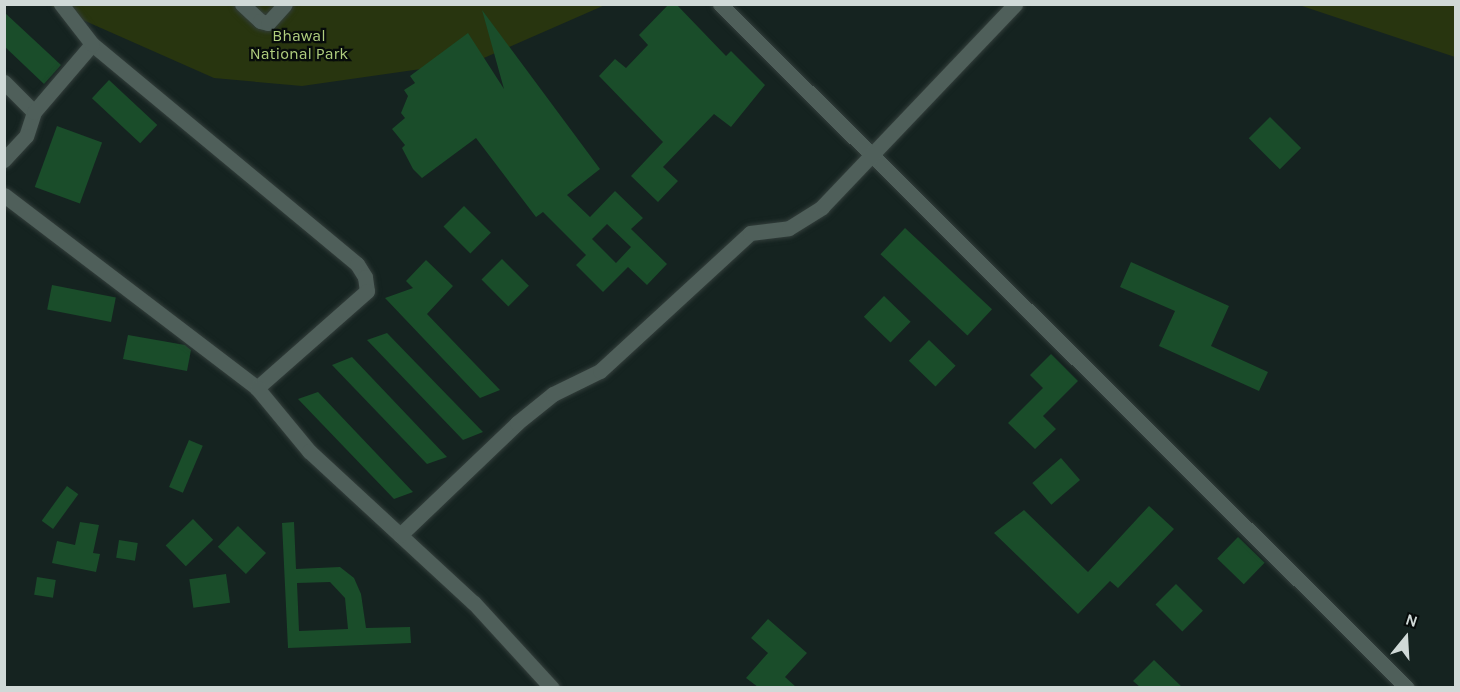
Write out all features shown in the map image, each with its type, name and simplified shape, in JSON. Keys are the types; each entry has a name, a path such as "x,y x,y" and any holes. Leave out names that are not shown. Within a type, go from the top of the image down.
{"street":[{"path":"62,4 92,44 357,264 365,277 367,291 257,388"},
{"path":"242,4 260,21 268,23 285,4"},
{"path":"720,4 1407,687"},
{"path":"400,535 517,423 553,394 600,371 750,233 789,228 807,219 1015,4"},
{"path":"4,160 26,136 34,112 92,44"},
{"path":"4,82 34,112"},
{"path":"4,195 257,388 309,451 474,603 552,687"}],"green space":[{"name":"Bhawal National Park","path":"49,5 605,5 477,61 302,86 214,78"},
{"path":"1299,5 1455,5 1455,57"}],"building":[{"path":"669,4 676,4 726,56 731,51 765,85 731,127 714,114 663,167 678,181 658,202 631,176 663,142 599,76 615,59 626,68 648,45 639,35"},
{"path":"482,10 600,169 567,195 590,217 615,191 643,218 631,229 667,264 647,285 628,267 603,292 576,265 586,255 543,212 536,217 476,138 422,178 413,169 402,148 405,145 392,129 405,118 401,113 408,96 404,90 415,83 410,76 468,33 504,89","holes":["607,224 631,247 616,263 592,239"]},
{"path":"4,12 61,65 44,84 4,46"},
{"path":"109,80 157,125 140,143 92,98"},
{"path":"1270,117 1301,148 1280,169 1249,138"},
{"path":"57,126 102,142 80,203 35,187"},
{"path":"464,206 491,233 470,253 443,227"},
{"path":"905,228 992,309 967,335 880,254"},
{"path":"502,259 529,286 508,306 481,280"},
{"path":"426,260 453,286 427,314 500,390 480,398 385,298 413,288 406,281"},
{"path":"1131,262 1229,306 1211,346 1268,372 1259,391 1159,346 1175,311 1120,287"},
{"path":"52,285 116,297 111,322 47,310"},
{"path":"884,296 911,322 890,343 864,317"},
{"path":"387,333 483,432 463,440 367,340"},
{"path":"128,335 185,345 191,350 187,371 123,359"},
{"path":"929,340 956,366 935,387 909,361"},
{"path":"1051,354 1078,381 1043,416 1056,429 1035,449 1008,423 1043,388 1030,375"},
{"path":"352,357 447,457 427,464 332,365"},
{"path":"318,392 413,492 394,499 298,399"},
{"path":"189,440 203,446 183,493 169,487"},
{"path":"1061,458 1080,480 1051,505 1032,483"},
{"path":"67,486 78,494 53,529 42,521"},
{"path":"1149,506 1174,529 1118,588 1110,581 1078,614 994,533 1024,510 1088,572"},
{"path":"193,519 213,540 186,566 166,545"},
{"path":"80,522 99,525 93,553 100,554 96,572 52,563 57,541 75,545"},
{"path":"294,522 296,569 340,567 354,578 361,594 366,628 410,627 411,643 288,648 282,523","holes":["330,582 345,598 348,629 299,631 297,583"]},
{"path":"238,526 266,553 246,574 218,547"},
{"path":"1238,537 1265,563 1244,584 1217,559"},
{"path":"119,540 138,543 135,561 116,558"},
{"path":"226,574 230,603 193,608 189,579"},
{"path":"37,577 56,580 53,598 34,595"},
{"path":"1176,584 1203,611 1182,631 1155,605"},
{"path":"768,619 807,653 785,677 796,687 758,687 746,678 768,653 751,638"},
{"path":"1154,660 1182,687 1140,687 1133,681"}]}
